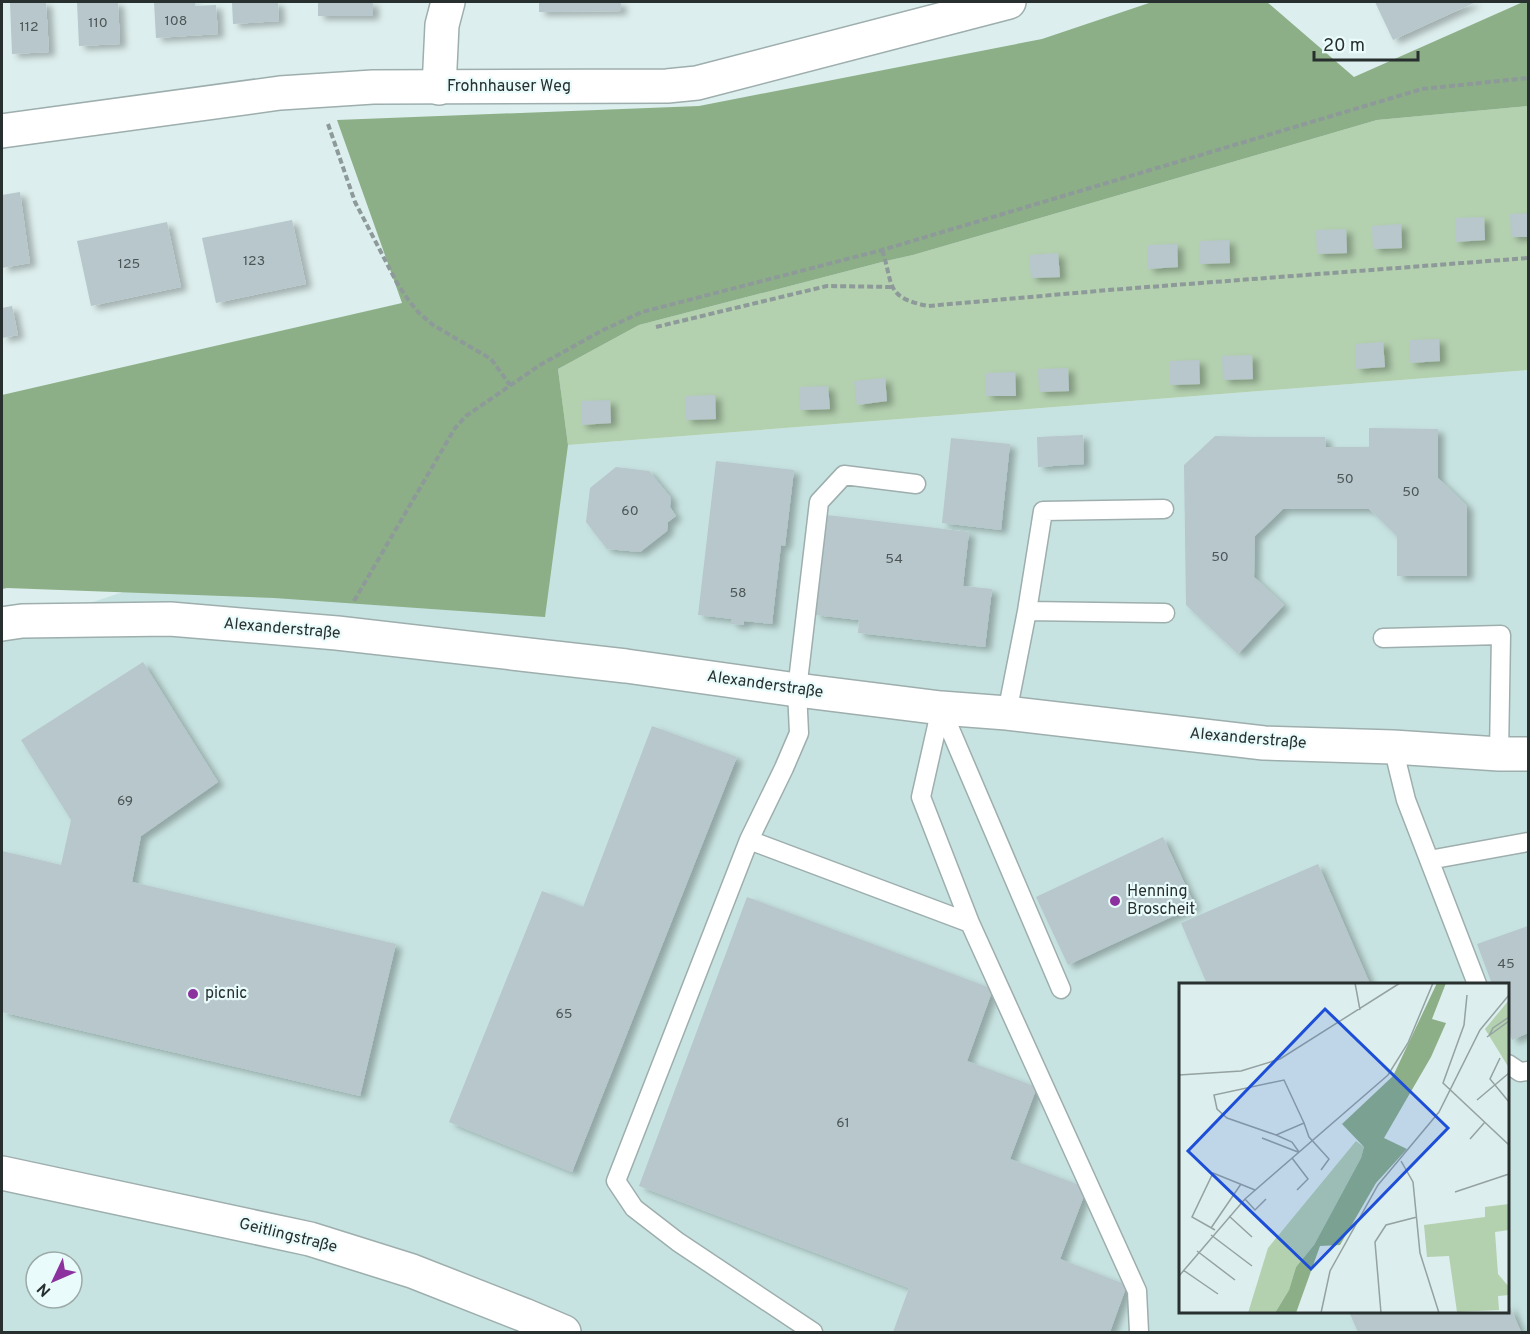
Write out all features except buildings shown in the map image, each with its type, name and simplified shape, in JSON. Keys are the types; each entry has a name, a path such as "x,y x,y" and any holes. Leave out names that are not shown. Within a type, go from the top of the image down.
{"street":[{"path":"439,88 442,25 448,2"},
{"name":"Frohnhauser Weg","path":"2,131 280,93 373,87 667,86 697,83 1009,2"},
{"name":"Alexanderstraße","path":"2,624 22,621 170,619 337,633 626,666 941,708 1007,713 1264,743 1514,754"},
{"name":"Geitlingstraße","path":"2,1173 310,1239 412,1271 564,1332"}],"lane":[{"path":"813,1332 678,1242 634,1208 616,1181 749,840 799,733 797,690 819,502 844,475 916,484"},
{"path":"1007,713 1043,511 1164,509"},
{"path":"1027,611 1166,613"},
{"path":"1383,638 1502,635 1514,754"},
{"path":"941,708 921,797 970,923 1137,1291 1139,1332"},
{"path":"941,708 1061,989"},
{"path":"1393,747 1406,800 1477,983"},
{"path":"749,840 970,923"},
{"path":"1429,860 1528,842"},
{"path":"1509,1065 1520,1072 1528,1071"}],"path":[{"path":"337,633 359,590 455,428 465,416 574,345 642,312 882,250 1422,89 1528,78"},
{"path":"316,91 355,202 403,292 419,313 433,325 491,359 510,385"},
{"path":"882,250 891,287 900,297 928,306 1528,258"},
{"path":"656,327 827,286 891,287"}],"shaded area":[{"path":"1528,370 1528,1332 2,1332 2,632 568,445"}],"green space":[{"path":"1152,2 1267,2 1354,77 1523,2 1528,2 1528,106 1377,120 913,255 639,325 558,369 568,445 545,617 274,598 2,589 2,395 402,303 337,120 699,106 1042,39"},
{"path":"1528,106 1528,370 568,445 558,369 639,325 913,255 1377,120"}],"place":[{"name":"Henning Broscheit","path":"1115,901"},
{"name":"picnic","path":"193,994"}]}
